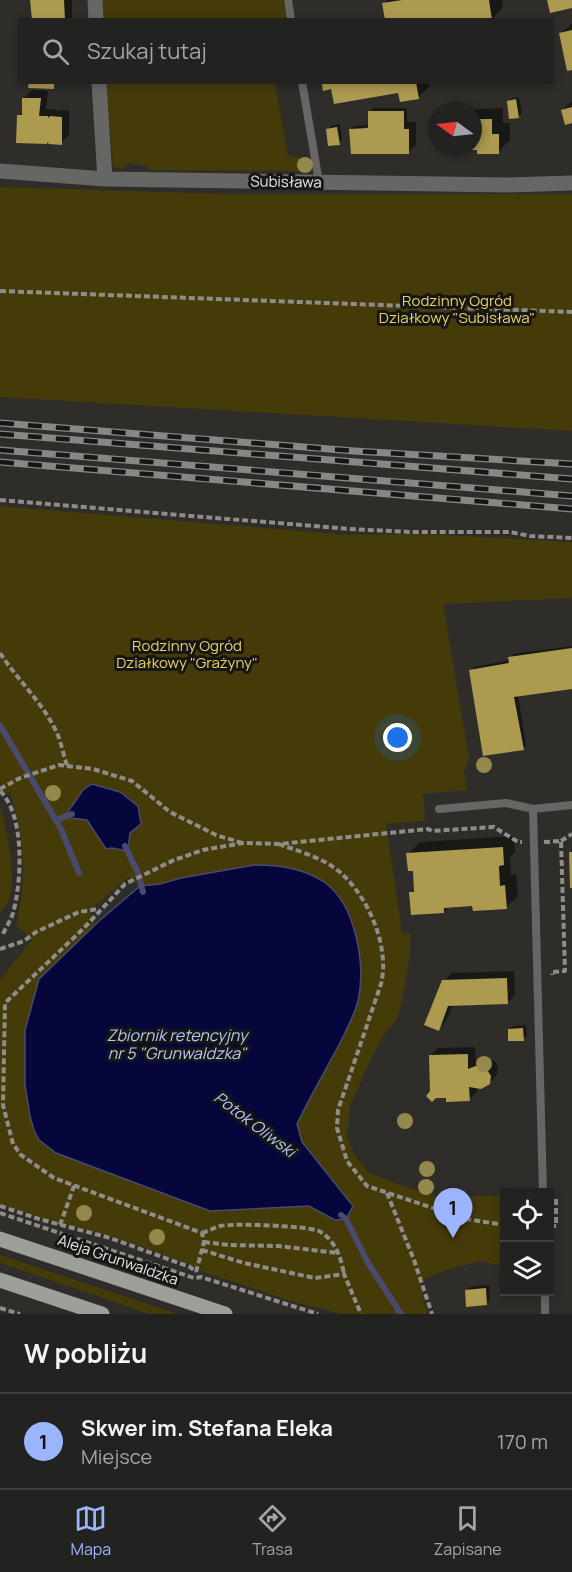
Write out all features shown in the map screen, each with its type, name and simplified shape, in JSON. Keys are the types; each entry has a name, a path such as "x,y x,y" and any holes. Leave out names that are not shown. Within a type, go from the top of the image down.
{"main road":[{"name":"Aleja Grunwaldzka","path":"0,1239 225,1314"},
{"path":"0,1280 102,1314"}],"street":[{"path":"95,0 96,18"},
{"path":"99,84 105,179"},
{"name":"Subisława","path":"0,171 105,179 508,185 572,183"}],"lane":[{"path":"288,0 291,18"},
{"path":"302,84 319,182"},
{"path":"439,809 506,803 533,809 572,805"},
{"path":"533,809 543,1188"},
{"path":"545,1296 545,1314"}],"path":[{"path":"0,291 572,312"},
{"path":"0,500 349,529 412,532 510,532 530,536 572,537"},
{"path":"0,653 13,674 37,702 56,730 67,765"},
{"path":"3,934 13,914 19,863 17,830 6,796 0,790 35,772 67,765 93,769 132,781 170,812 216,835 243,843"},
{"path":"0,1007 84,928 125,884 149,871 203,850 243,843 279,844 428,828"},
{"path":"561,841 572,834"},
{"path":"279,844 322,860 342,873 361,896 382,949 384,972 381,984 338,1110 337,1128 347,1161 367,1186 466,1219 500,1224"},
{"path":"0,949 24,941 79,912 100,909"},
{"path":"5,1003 3,1105 13,1144 32,1164 54,1178 202,1233 221,1226 305,1227 319,1231 333,1243 361,1314"},
{"path":"60,1225 74,1186"},
{"path":"387,1192 432,1314"},
{"path":"0,1206 110,1238 190,1267 201,1277"},
{"path":"0,1213 194,1278 201,1277 318,1314"},
{"path":"196,1272 204,1242 202,1233"},
{"path":"204,1242 278,1246 338,1253"},
{"path":"201,1250 244,1263 315,1278 344,1274"},
{"path":"0,1308 20,1314"}],"green space":[{"path":"102,0 283,0 286,16 284,18 103,18"},
{"path":"106,84 275,84 288,156 310,159 312,166 305,171 149,170 146,166 129,163 122,169 113,166"},
{"name":"Rodzinny Ogród Działkowy \"Subisława\"","path":"0,187 228,194 572,194 572,431 0,397"},
{"name":"Rodzinny Ogród Działkowy \"Grażyny\"","path":"0,506 350,535 426,534 572,542 572,598 443,604 469,758 464,771 467,790 423,794 425,821 386,824 402,933 410,933 410,956 400,1011 395,1022 386,1031 368,1065 350,1107 347,1137 354,1154 369,1173 403,1186 441,1198 500,1195 500,1266 482,1261 446,1270 419,1281 427,1314 342,1314 291,1301 201,1271 186,1263 114,1237 45,1219 0,1204 0,980 32,940 16,925 22,890 23,858 19,825 10,792 0,794","holes":["104,786 133,800 128,851 106,849 87,820 67,811 83,790","254,865 280,866 313,876 303,1110 297,1124 302,1142 353,1206 346,1219 335,1220 309,1206 210,1211 56,1153 25,1085 25,1030 39,979 95,925 89,911 129,877 140,886"]},
{"path":"0,805 9,845 12,877 7,904 0,912"},
{"path":"0,1255 177,1314 150,1314 0,1263"}],"water":[{"path":"92,784 120,792 138,806 141,824 130,833 128,851 106,849 87,820 65,816 83,790"},
{"name":"Zbiornik retencyjny nr 5 \"Grunwaldzka\"","path":"254,865 290,868 308,873 324,882 344,905 356,936 361,970 357,1005 344,1035 297,1124 302,1142 353,1206 346,1219 335,1220 309,1206 210,1211 56,1153 39,1140 30,1116 25,1085 25,1030 39,979 99,921 140,886"}],"building":[{"path":"30,0 64,0 65,18 32,18"},
{"path":"402,0 489,0 492,18 385,18 382,3"},
{"path":"547,0 572,0 572,8 550,13"},
{"path":"572,30 572,70 567,71 559,33"},
{"path":"29,84 54,84 54,89 28,88"},
{"path":"322,84 416,84 419,99 400,102 398,93 334,104 331,89 323,91"},
{"path":"22,98 41,98 39,116 62,117 62,145 47,142 47,144 16,143 17,115 22,115"},
{"path":"516,99 519,118 509,119 507,101"},
{"path":"572,107 572,123 565,125 561,110"},
{"path":"368,111 404,111 404,129 409,129 409,154 351,154 349,129 368,128"},
{"path":"482,119 492,119 492,134 499,134 499,154 482,154"},
{"path":"337,127 340,145 328,146 326,129"},
{"path":"572,648 572,689 514,697 524,750 483,756 469,670 509,663 508,657"},
{"path":"503,847 504,865 499,866 500,886 505,885 507,909 473,911 472,906 444,908 444,913 411,915 409,892 414,892 413,871 408,871 406,853"},
{"path":"569,852 572,852 572,888 570,888"},
{"path":"507,978 508,1004 448,1006 439,1031 424,1025 442,980"},
{"path":"523,1028 524,1041 508,1041 508,1029"},
{"path":"468,1054 468,1069 478,1065 486,1068 491,1076 490,1084 481,1089 469,1087 470,1101 446,1102 446,1098 436,1098 432,1102 426,1096 430,1091 429,1055"},
{"path":"486,1288 487,1305 466,1307 465,1290"}],"waterway":[{"name":"Potok Oliwski","path":"0,725 61,829 79,873"},
{"name":"Potok Oliwski","path":"56,820 72,814"},
{"name":"Potok Oliwski","path":"125,846 138,873 143,892"},
{"name":"Potok Oliwski","path":"341,1215 346,1219 368,1263 401,1314"}],"railway":[{"path":"0,423 354,451 572,464"},
{"path":"0,434 572,479"},
{"path":"0,450 572,496"},
{"path":"0,462 572,509"}],"place":[{"name":"Skwer im. Stefana Eleka","path":"453,1238"}]}
